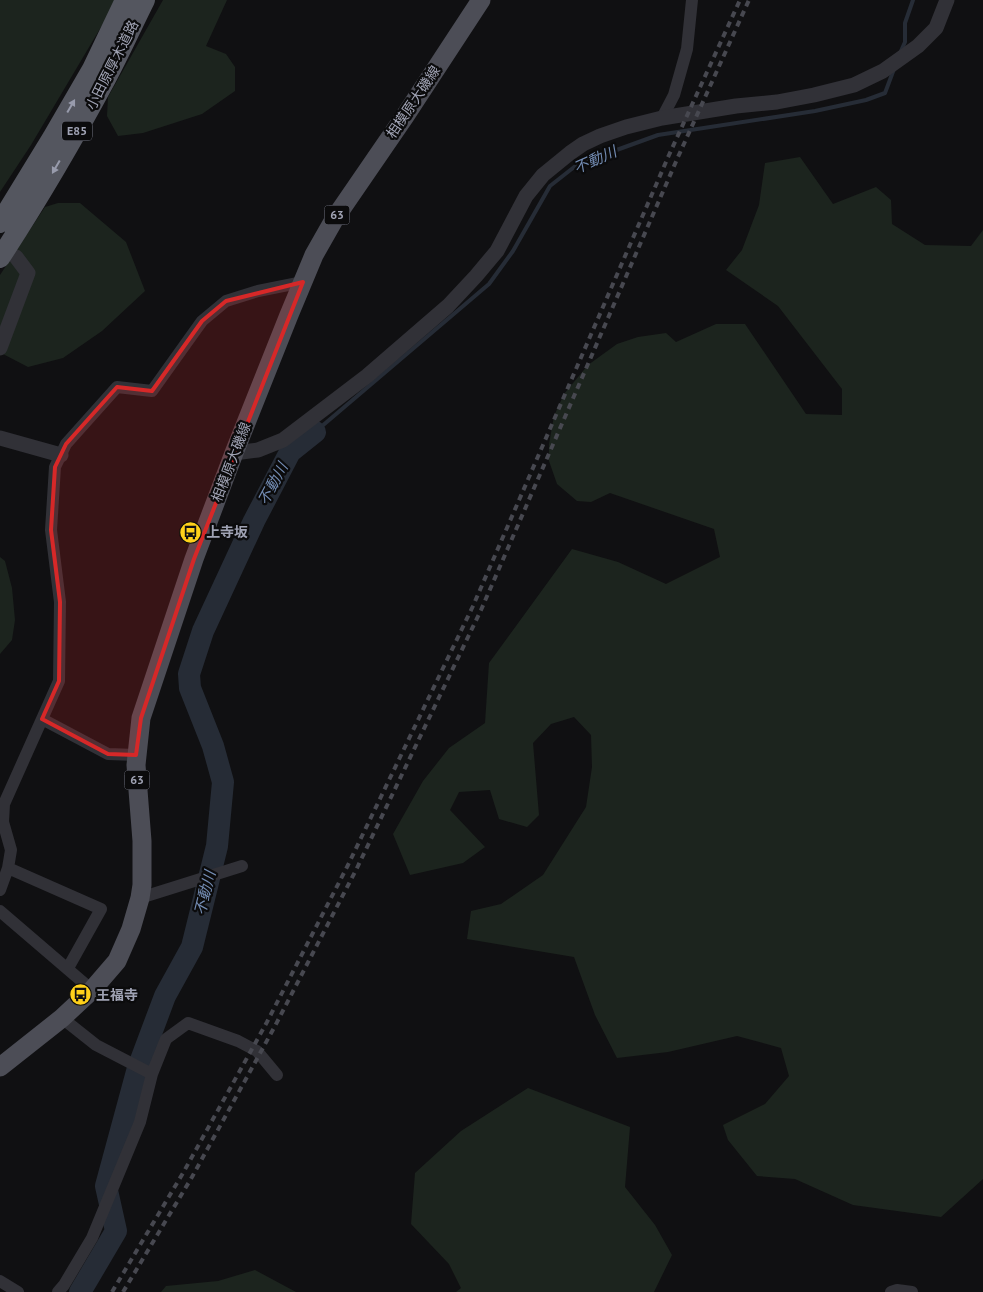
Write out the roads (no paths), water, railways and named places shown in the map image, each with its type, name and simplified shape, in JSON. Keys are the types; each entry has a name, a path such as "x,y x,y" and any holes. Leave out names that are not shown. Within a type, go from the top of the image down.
{"highway":[{"name":"小田原厚木道路","path":"0,223 92,68 125,0"},
{"name":"小田原厚木道路","path":"8,257 26,219 106,78 145,0"}],"main road":[{"name":"相模原大磯線","path":"0,1067 62,1018 92,990 117,961 132,929 142,885 136,765 141,718 194,559 234,453 314,255 335,218 482,0"}],"street":[{"path":"662,118 674,95 687,49 692,0"},
{"path":"234,453 258,450 283,440 367,376 448,306 497,251 526,196 543,175 583,144 626,127 662,118 736,106 777,102 854,85 883,71 918,46 936,28 947,0"},
{"path":"0,348 28,273 8,257"},
{"path":"0,890 8,868 11,850 2,822 4,804 59,681 60,602 51,530 55,467 66,444 117,387 152,391 202,321 226,301 258,291 303,282"},
{"path":"0,438 61,455"},
{"path":"42,719 108,754 136,755"},
{"path":"140,898 242,866"},
{"path":"8,868 101,909 68,968"},
{"path":"0,911 92,990"},
{"path":"62,1018 96,1045 152,1074"},
{"path":"58,1292 64,1286 92,1238 140,1122 152,1074 166,1039 188,1023 238,1041 257,1051 277,1075"},
{"path":"0,1281 18,1292"},
{"path":"891,1292 896,1290 912,1292"}],"waterway":[{"name":"不動川","path":"901,51 905,42 905,23 913,0"},
{"name":"不動川","path":"315,432 489,284 513,251 550,186 578,164 658,135 815,111 866,100 885,93 894,69"},
{"name":"不動川","path":"80,1292 116,1231 106,1186 138,1068 165,996 192,947 217,846 223,782 213,746 190,688 189,674 203,631 254,521 290,452 315,432"}],"railway":[{"path":"112,1292 183,1173 267,1022 348,865 473,606 669,155 740,0"},
{"path":"123,1292 192,1177 275,1026 357,868 481,610 678,157 749,0"}],"place":[{"name":"上寺坂","path":"190,532"},
{"name":"王福寺","path":"80,995"}]}
